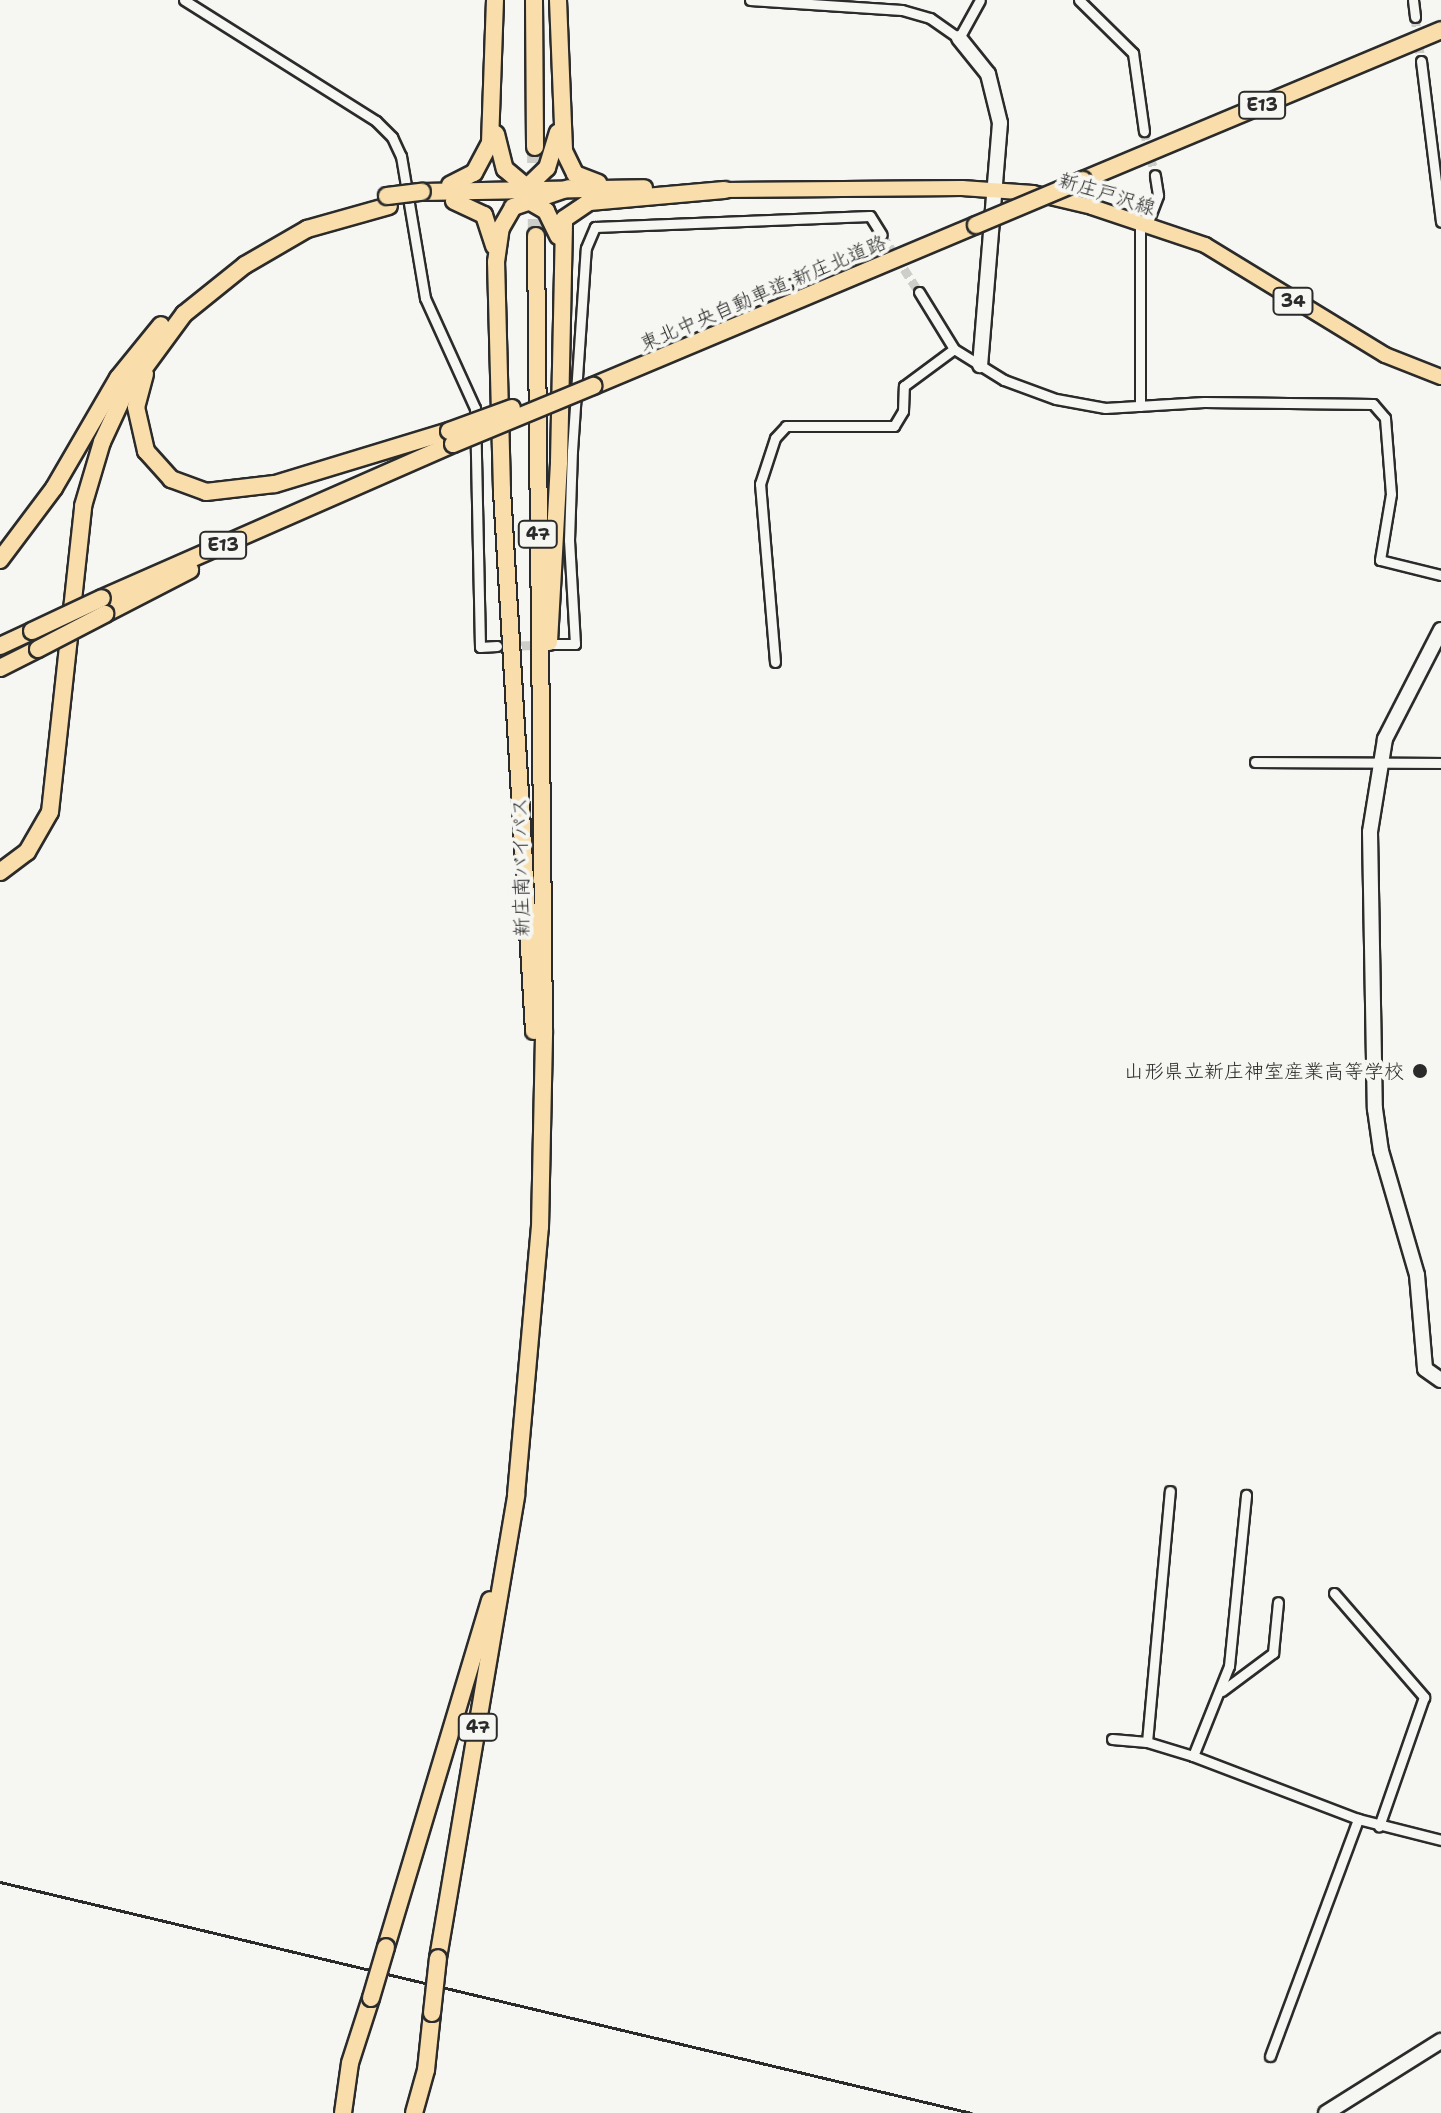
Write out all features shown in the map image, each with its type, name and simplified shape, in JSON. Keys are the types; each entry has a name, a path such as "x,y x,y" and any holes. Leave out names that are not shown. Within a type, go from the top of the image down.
{"highway":[{"path":"495,0 498,151 505,169 552,217 559,252 559,462 548,672 542,1096"},
{"path":"534,0 535,147"},
{"path":"542,1096 503,503 497,279 501,228 508,212 547,168 555,149 558,0"},
{"name":"東北中央自動車道;新庄北道路","path":"104,606 451,437 742,323 1441,30"},
{"path":"422,197 459,182 484,160 495,84"},
{"path":"558,99 570,168 583,179 624,192"},
{"name":"34","path":"624,192 724,190"},
{"path":"0,560 54,488 118,378 164,329 214,288 285,240 388,201 490,194 624,192"},
{"path":"559,252 569,213 589,202 624,192"},
{"path":"454,201 490,194"},
{"path":"422,197 472,205 488,220 497,279"},
{"name":"新庄南バイパス","path":"536,236 542,1096"},
{"path":"164,329 146,370 136,417 153,461 171,479 193,489 220,493 255,489 451,437"},
{"path":"0,861 28,834 46,786 68,543 83,469 110,402 164,329"},
{"path":"0,872 36,841 54,796 80,528 94,463 123,397 164,329"},
{"path":"0,646 32,631 104,606"},
{"path":"0,668 38,649 104,606"},
{"name":"47","path":"414,2113 426,2070 438,1958 513,1495 531,1291 542,1096"},
{"name":"47","path":"343,2113 350,2063 481,1635 513,1495"}],"main road":[{"name":"新庄戸沢線","path":"724,190 997,190 1033,193 1205,245 1385,355 1441,377"}],"street":[{"path":"184,0 376,121 392,137 401,156 425,298 475,408 480,647 497,646"},
{"path":"750,0 902,10 930,18 959,38 988,74 1000,123 997,190 980,365"},
{"path":"959,38 980,0"},
{"path":"1079,0 1133,53 1144,131"},
{"path":"1413,0 1415,17"},
{"path":"1421,61 1441,222"},
{"path":"1140,406 1143,226 1158,195 1155,175"},
{"path":"553,644 575,644 569,540 572,466 585,259 595,227 870,216 882,235"},
{"path":"919,292 954,349 980,365 1056,399 1105,408 1373,404 1385,418 1391,494 1380,560 1441,575"},
{"path":"775,662 760,484 775,438 786,426 894,426 903,411 909,380 954,349"},
{"path":"1441,630 1437,651 1400,704 1381,762 1370,832 1375,1109 1381,1151 1417,1275 1425,1369 1441,1380"},
{"path":"1255,762 1441,763"},
{"path":"1147,1742 1170,1491"},
{"path":"1193,1756 1222,1691 1246,1495"},
{"path":"1334,1593 1424,1697 1379,1826"},
{"path":"1222,1691 1273,1653 1278,1602"},
{"path":"1112,1739 1147,1742 1193,1756 1358,1819 1441,1840"},
{"path":"1270,2056 1358,1819"},
{"path":"1326,2113 1441,2041"}],"tunnel":[{"path":"1415,17 1421,61"},
{"path":"1144,131 1155,175"},
{"path":"535,147 536,236"},
{"path":"882,235 919,292"},
{"path":"508,646 541,645"}],"railway":[{"path":"0,1882 971,2113"}],"place":[{"name":"山形県立新庄神室産業高等学校","path":"1420,1071"}]}
